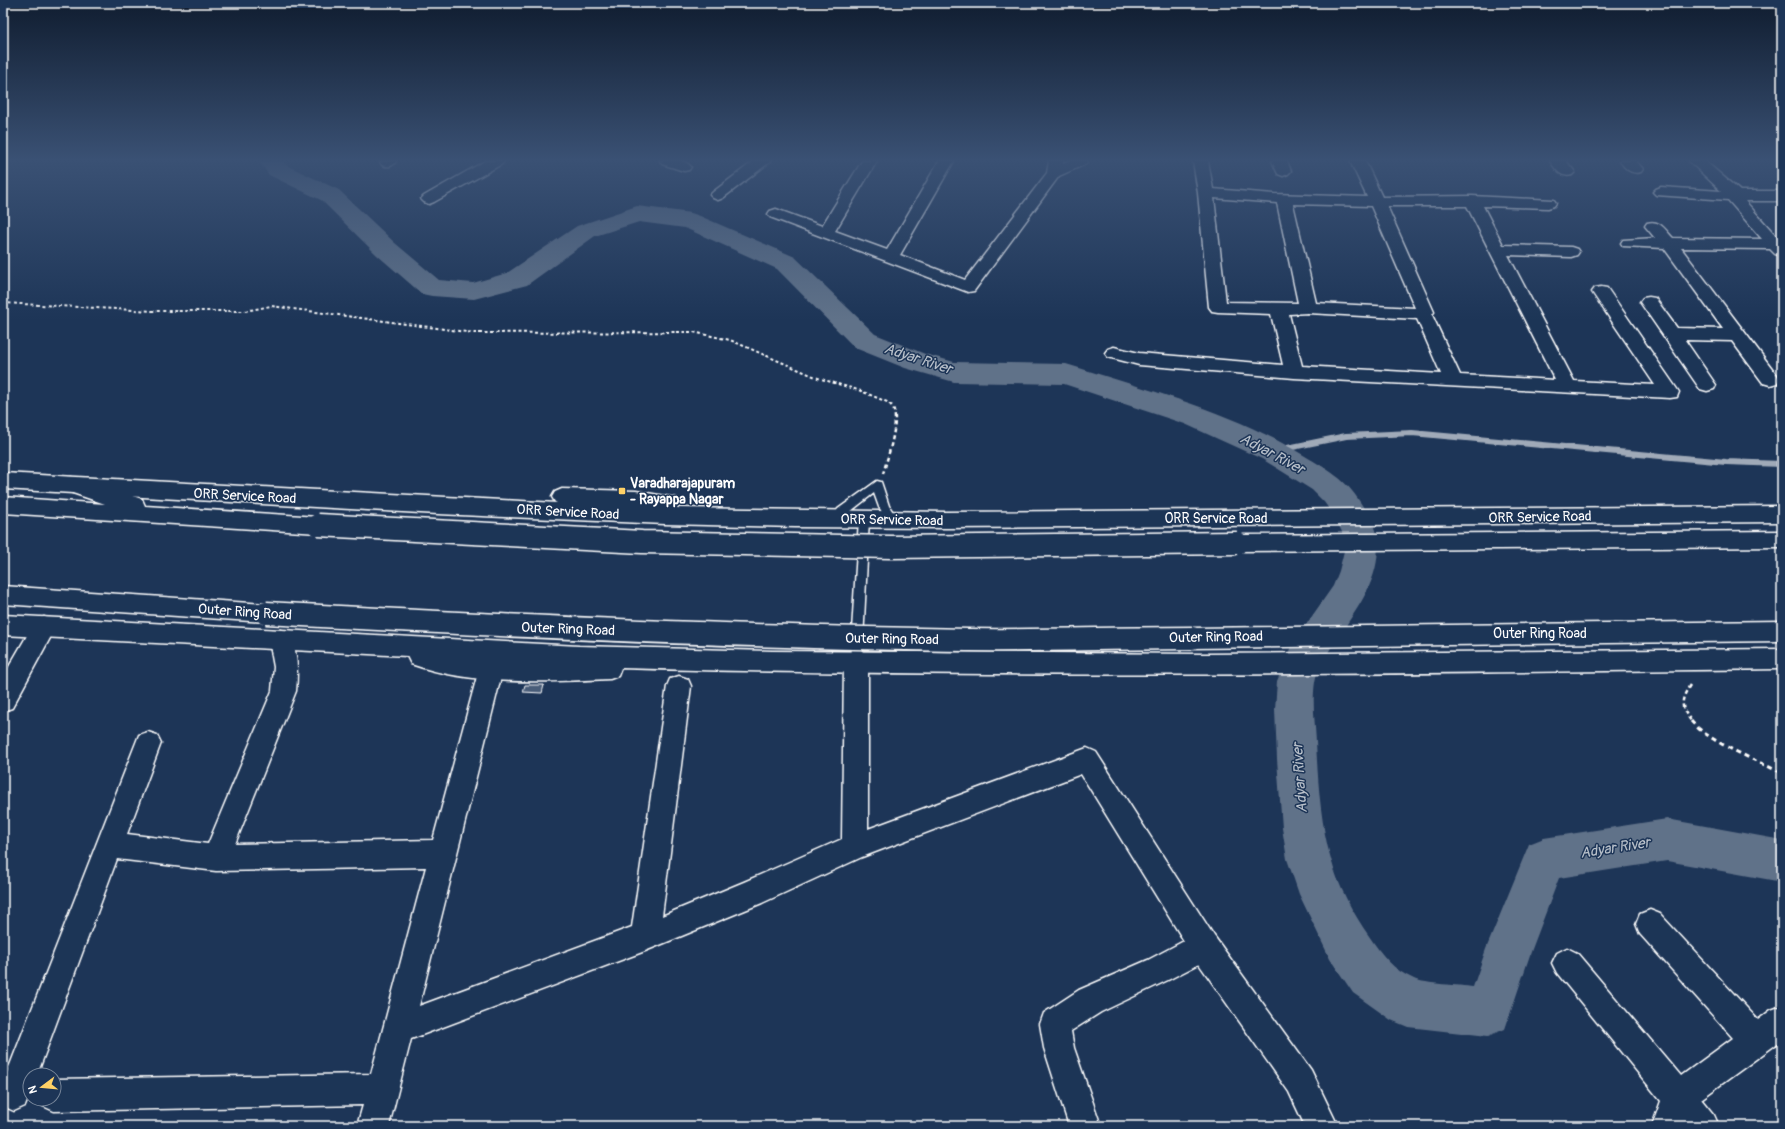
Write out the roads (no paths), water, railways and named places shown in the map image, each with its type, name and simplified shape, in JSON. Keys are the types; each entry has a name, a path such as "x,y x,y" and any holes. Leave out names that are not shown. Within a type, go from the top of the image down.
{"main road":[{"path":"776,214 968,287 1021,214"},
{"path":"826,232 837,214"},
{"path":"891,257 916,214"},
{"path":"1208,214 1218,307 1279,309 1308,308 1423,314"},
{"path":"1287,214 1308,308"},
{"path":"1382,214 1425,312 1423,314 1454,381"},
{"path":"1479,214 1568,387"},
{"path":"1749,214 1780,247"},
{"path":"1653,226 1669,244 1770,378"},
{"path":"1629,243 1780,247"},
{"path":"1498,250 1571,252"},
{"path":"1114,353 1139,359 1294,372 1670,392 1601,292"},
{"path":"1649,302 1707,386"},
{"path":"1279,309 1294,372"},
{"path":"1672,334 1738,335"},
{"name":"ORR Service Road","path":"3,481 445,506 664,516 893,520 1388,518 1782,514"},
{"path":"71,485 170,516"},
{"path":"3,505 318,525 642,542 891,547 1782,539"},
{"name":"Outer Ring Road","path":"10,597 266,613 630,632 875,639 943,640 1192,638 1782,631"},
{"path":"3,625 627,658 998,664 1238,664 1782,658"},
{"path":"3,700 44,627"},
{"path":"216,858 284,691 286,667 281,640"},
{"path":"385,645 432,661 469,668 513,671 560,672 613,669 690,659"},
{"path":"855,846 856,662"},
{"path":"373,1126 400,1028 442,853 491,669"},
{"path":"645,937 679,686"},
{"path":"16,1096 148,743"},
{"path":"400,1028 645,937 752,893 855,846 1087,760 1204,946 1256,1017 1300,1081 1322,1126"},
{"path":"110,845 216,858 442,853"},
{"path":"1650,924 1756,1040"},
{"path":"1085,1126 1059,1048 1055,1024 1090,1001 1158,970 1204,946"},
{"path":"1567,963 1702,1126"},
{"path":"1668,1126 1678,1097 1782,1022"},
{"path":"62,1095 383,1089"}],"lane":[{"path":"836,519 842,512 877,486 884,507 893,520"},
{"path":"856,662 864,519"}],"waterway":[{"name":"Adyar River","path":"349,214 386,249 432,288 474,291 517,279 586,231 637,214 691,221 786,263 865,341 915,361 954,372 1066,374 1196,416 1273,451 1324,482 1336,493 1348,510 1359,532 1361,551 1357,571 1348,593 1307,653 1296,681 1295,709 1297,759 1303,828 1309,859 1321,894 1346,943 1369,977 1408,1003 1488,1012 1509,949 1544,859 1667,840 1782,861"},
{"path":"1273,451 1346,436 1412,433 1726,462 1782,464"}],"place":[{"name":"Varadharajapuram - Rayappa Nagar","path":"622,491"}]}
